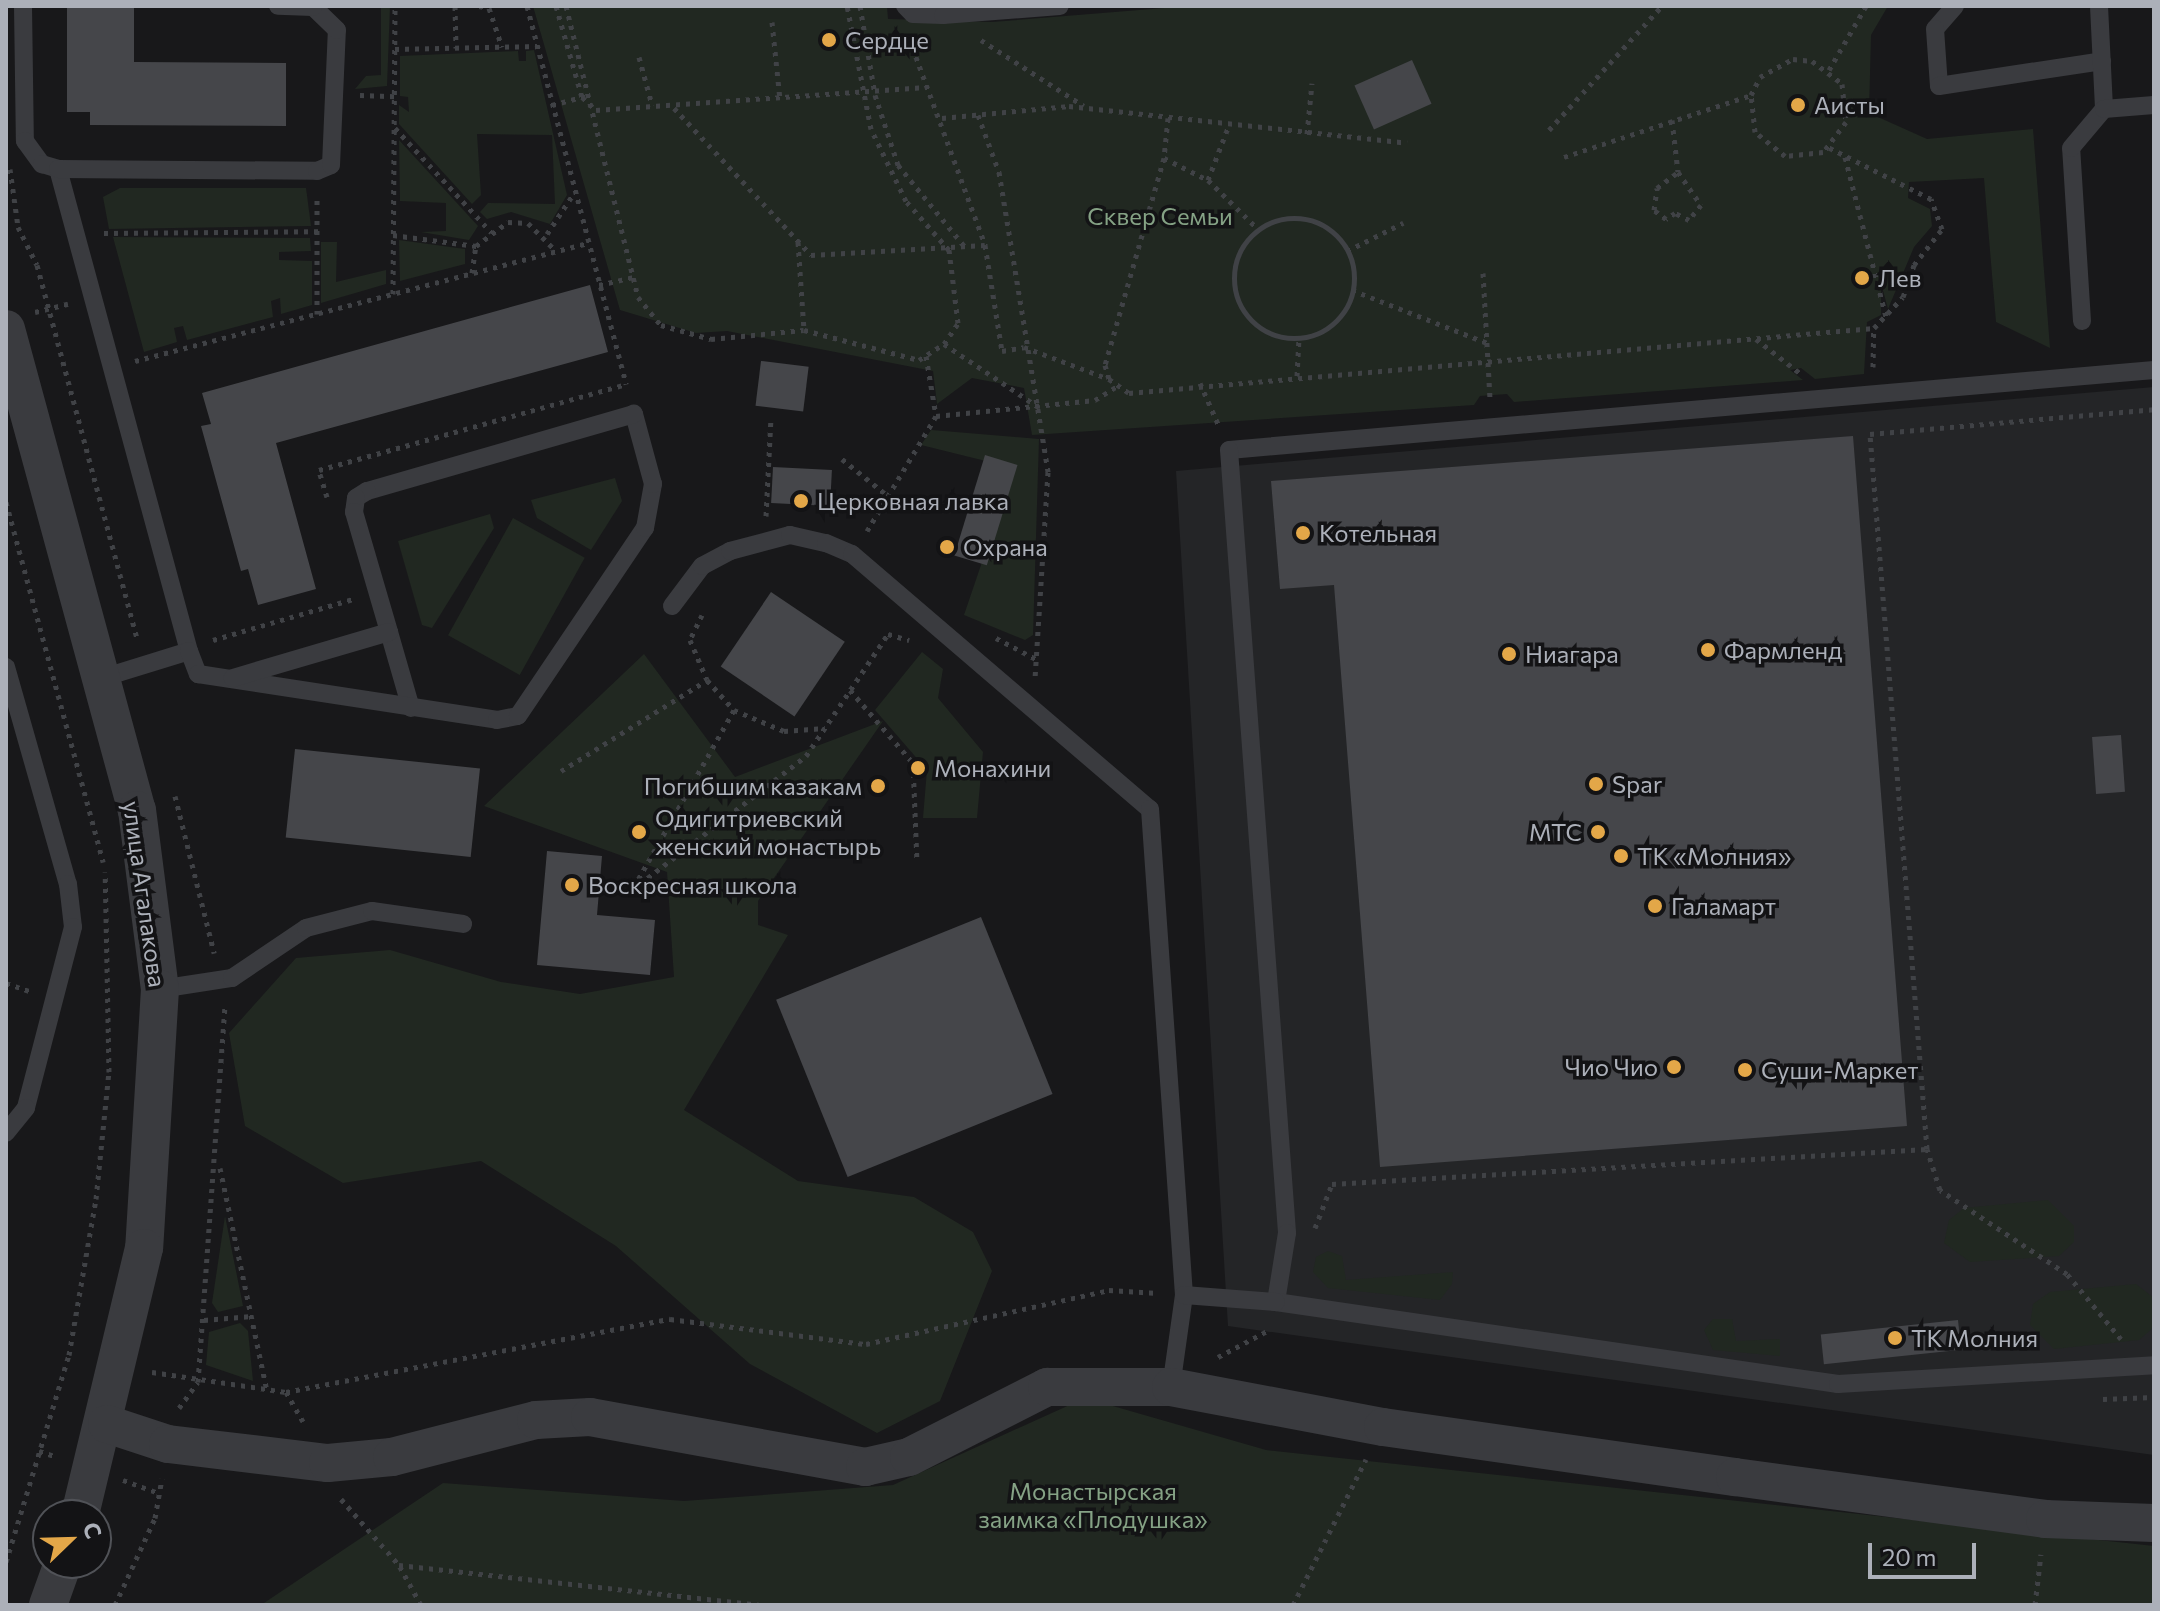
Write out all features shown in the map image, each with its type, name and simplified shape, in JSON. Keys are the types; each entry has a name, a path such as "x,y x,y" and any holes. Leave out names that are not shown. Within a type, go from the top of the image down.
{"street":[{"name":"улица Агалакова","path":"11,340 137,810 160,989 144,1248 121,1365 85,1499"},
{"path":"107,1424 168,1444 328,1463 392,1457 536,1420 590,1417 865,1467 909,1457 1047,1387 1171,1387 1383,1427 2045,1519 2154,1523"},
{"path":"48,1605 57,1579"}],"lane":[{"path":"23,6 25,141 42,164 58,169 317,171 331,165 337,148 337,30 328,14 278,6"},
{"path":"905,6 913,14 943,15 1060,6"},
{"path":"1955,6 1935,29 1939,86 2102,61"},
{"path":"2082,321 2071,148 2104,109 2099,6"},
{"path":"2104,109 2154,105"},
{"path":"58,169 189,651 198,674 233,678 411,708 497,720 518,716 532,703 648,517 653,484 634,414 356,498 377,592 411,708"},
{"path":"1276,1302 1287,1233 1229,450 2154,370"},
{"path":"672,606 702,566 765,541 790,535 852,554 1033,715 1150,809 1184,1295 1171,1387"},
{"path":"233,678 389,632"},
{"path":"102,678 189,651"},
{"path":"6,667 68,884 73,927 71,959 26,1108 6,1133"},
{"path":"160,989 232,978 306,928 372,911 463,924"},
{"path":"1184,1295 1276,1302 1838,1384 2148,1365"}],"path":[{"path":"393,294 395,6"},
{"path":"455,6 456,48"},
{"path":"479,6 489,8 502,47"},
{"path":"527,6 634,414"},
{"path":"556,6 582,97 596,110 875,95 926,87"},
{"path":"566,6 596,110 638,297 661,325 687,336 804,330 897,360 926,356 944,344 958,323 949,250 893,179 863,95 847,6"},
{"path":"860,6 875,95 898,165 966,248"},
{"path":"1549,130 1662,6"},
{"path":"1829,70 1866,6"},
{"path":"943,15 1088,109"},
{"path":"772,22 780,100"},
{"path":"907,32 926,87 942,118 985,245 1002,351 1024,347 1109,379 1129,393 1200,383 1755,338 1887,321"},
{"path":"395,49 537,46"},
{"path":"639,57 652,105"},
{"path":"1812,61 1829,70 1848,103 1846,122 1828,147 1804,158 1768,147 1755,132 1751,95 1760,77 1784,62 1812,61"},
{"path":"1307,134 1312,83"},
{"path":"337,94 395,96"},
{"path":"552,105 590,95"},
{"path":"1564,157 1751,95"},
{"path":"674,108 811,255 949,250 985,245"},
{"path":"942,118 1088,109 1407,143"},
{"path":"978,115 999,172 1024,347 1041,409 1048,472 1033,715"},
{"path":"1109,379 1105,365 1164,158 1168,118"},
{"path":"1672,120 1680,143 1678,172 1701,205 1689,220 1675,213 1666,219 1654,210 1657,188 1678,172"},
{"path":"1208,180 1229,125"},
{"path":"394,128 491,232"},
{"path":"1828,147 1931,199 1942,229 1914,265 1887,321"},
{"path":"1845,156 1887,321"},
{"path":"1164,158 1208,180 1258,229"},
{"path":"317,171 317,314"},
{"path":"547,234 575,192"},
{"path":"1297,218 1326,229 1347,251 1352,290 1333,323 1299,338 1276,336 1242,309 1234,266 1258,229 1297,218"},
{"path":"472,273 476,246 491,232 528,223 547,234 556,251"},
{"path":"1347,251 1403,223"},
{"path":"75,233 318,231"},
{"path":"393,235 476,246"},
{"path":"798,241 804,330"},
{"path":"111,367 587,243"},
{"path":"1483,273 1492,428"},
{"path":"599,285 633,277"},
{"path":"1352,290 1487,343"},
{"path":"11,340 92,299"},
{"path":"1297,376 1299,338"},
{"path":"1755,338 1830,397"},
{"path":"944,344 1041,409"},
{"path":"926,356 936,416"},
{"path":"1200,383 1229,450"},
{"path":"2148,1365 2067,1274 1940,1190 1927,1149 1870,434 2154,409"},
{"path":"765,541 771,417"},
{"path":"842,459 889,496"},
{"path":"189,651 377,592"},
{"path":"981,630 1036,659"},
{"path":"734,710 632,890 806,756 888,634 916,642"},
{"path":"561,771 707,680"},
{"path":"850,690 913,763 917,862"},
{"path":"1313,1232 1332,1184 1927,1149"},
{"path":"219,1164 267,1391"},
{"path":"69,1355 267,1391 670,1319 866,1344 1109,1290 1184,1295"},
{"path":"204,1320 252,1316"},
{"path":"1293,1605 1383,1427"},
{"path":"343,1503 399,1565 421,1605"},
{"path":"2035,1605 2045,1519"},
{"path":"399,1565 759,1605"}],"shaded area":[{"path":"2154,387 2154,1455 1228,1326 1176,471"}],"green space":[{"path":"381,6 390,6 387,86 355,89 366,76 381,75"},
{"name":"Сквер Семьи","path":"533,6 887,6 888,19 992,22 1189,6 1888,6 1871,35 1869,113 1927,139 2033,129 2050,348 1996,322 1984,178 1909,182 1908,198 1930,209 1932,226 1914,247 1888,309 1881,283 1881,315 1867,322 1864,374 1815,379 1801,368 1790,370 1803,380 1514,402 1507,394 1480,396 1474,405 1032,435 1024,388 972,378 937,404 933,371 727,331 696,333 620,310"},
{"path":"534,50 567,195 550,224 511,212 487,219 480,212 488,203 555,204 552,135 477,134 481,195 472,204 399,124 399,105 409,112 408,97 400,96 400,56 518,51 519,61 526,61 526,51"},
{"path":"399,140 478,226 469,240 421,232 446,231 446,203 400,201"},
{"path":"120,188 306,188 311,226 109,229 103,197"},
{"path":"113,237 310,238 311,251 279,252 279,260 312,261 312,305 281,314 280,298 271,301 273,317 187,340 183,326 174,328 177,342 144,352"},
{"path":"399,240 465,249 465,264 400,281"},
{"path":"321,242 337,242 336,282 386,270 386,284 321,303"},
{"path":"931,430 1039,439 1033,635 1025,640 964,615 1014,468 921,445"},
{"path":"615,478 622,501 591,550 537,518 531,500"},
{"path":"490,514 494,528 432,628 422,625 398,541"},
{"path":"513,518 585,558 520,675 448,635"},
{"path":"922,652 943,669 938,698 983,752 977,818 923,818 927,770 875,710"},
{"path":"644,654 735,777 883,721 758,901 758,925 788,935 684,1110 798,1181 914,1197 973,1232 992,1271 940,1401 877,1433 750,1364 616,1246 481,1161 343,1183 245,1126 229,1033 296,958 390,950 501,982 580,994 674,977 667,872 484,806"},
{"path":"2048,1200 2074,1226 2074,1242 2059,1256 1970,1262 1944,1243 1949,1220 1964,1208"},
{"path":"225,1216 243,1306 218,1312 212,1303"},
{"path":"1328,1251 1342,1256 1346,1280 1453,1272 1452,1284 1440,1300 1328,1288 1313,1272 1316,1257"},
{"path":"2136,1284 2154,1298 2154,1327 2139,1340 2054,1349 2030,1325 2033,1304 2050,1292"},
{"path":"1713,1319 1732,1319 1736,1341 1780,1339 1780,1356 1713,1350 1704,1330"},
{"path":"240,1323 248,1331 253,1381 206,1365 209,1332"},
{"name":"Монастырская заимка «Плодушка»","path":"1085,1398 1266,1450 2154,1546 2154,1605 261,1605 443,1483 684,1501 893,1485"}],"building":[{"path":"67,6 134,6 134,62 286,63 286,126 90,125 90,112 67,112"},
{"path":"1412,60 1432,104 1374,129 1354,86"},
{"path":"590,285 608,352 276,443 316,589 258,605 248,569 241,571 201,426 211,424 202,393"},
{"path":"761,361 809,367 803,412 756,406"},
{"name":"ТК «Молния»","path":"1853,436 1907,1126 1380,1167 1334,585 1280,589 1271,481"},
{"path":"985,455 1018,465 987,565 954,555"},
{"path":"773,467 832,470 830,506 771,503"},
{"path":"771,592 845,642 794,716 721,667"},
{"path":"2121,735 2125,792 2096,794 2092,737"},
{"path":"295,749 480,768 471,857 286,838"},
{"name":"Воскресная школа","path":"547,851 602,856 597,915 655,920 650,975 537,965"},
{"path":"981,917 1053,1094 848,1177 776,1000"},
{"path":"1958,1320 1961,1350 1824,1364 1821,1334"}],"place":[{"name":"Сердце","path":"829,40"},
{"name":"Аисты","path":"1798,105"},
{"name":"Лев","path":"1862,278"},
{"name":"Церковная лавка","path":"801,501"},
{"name":"Котельная","path":"1303,533"},
{"name":"Охрана","path":"947,547"},
{"name":"Фармленд","path":"1708,650"},
{"name":"Ниагара","path":"1509,654"},
{"name":"Монахини","path":"918,768"},
{"name":"Spar","path":"1596,784"},
{"name":"Погибшим казакам","path":"878,786"},
{"name":"Одигитриевский женский монастырь","path":"639,832"},
{"name":"МТС","path":"1598,832"},
{"name":"ТК «Молния»","path":"1621,856"},
{"name":"Воскресная школа","path":"572,885"},
{"name":"Галамарт","path":"1655,906"},
{"name":"Чио Чио","path":"1674,1067"},
{"name":"Суши-Маркет","path":"1745,1070"},
{"name":"ТК Молния","path":"1895,1338"}]}
